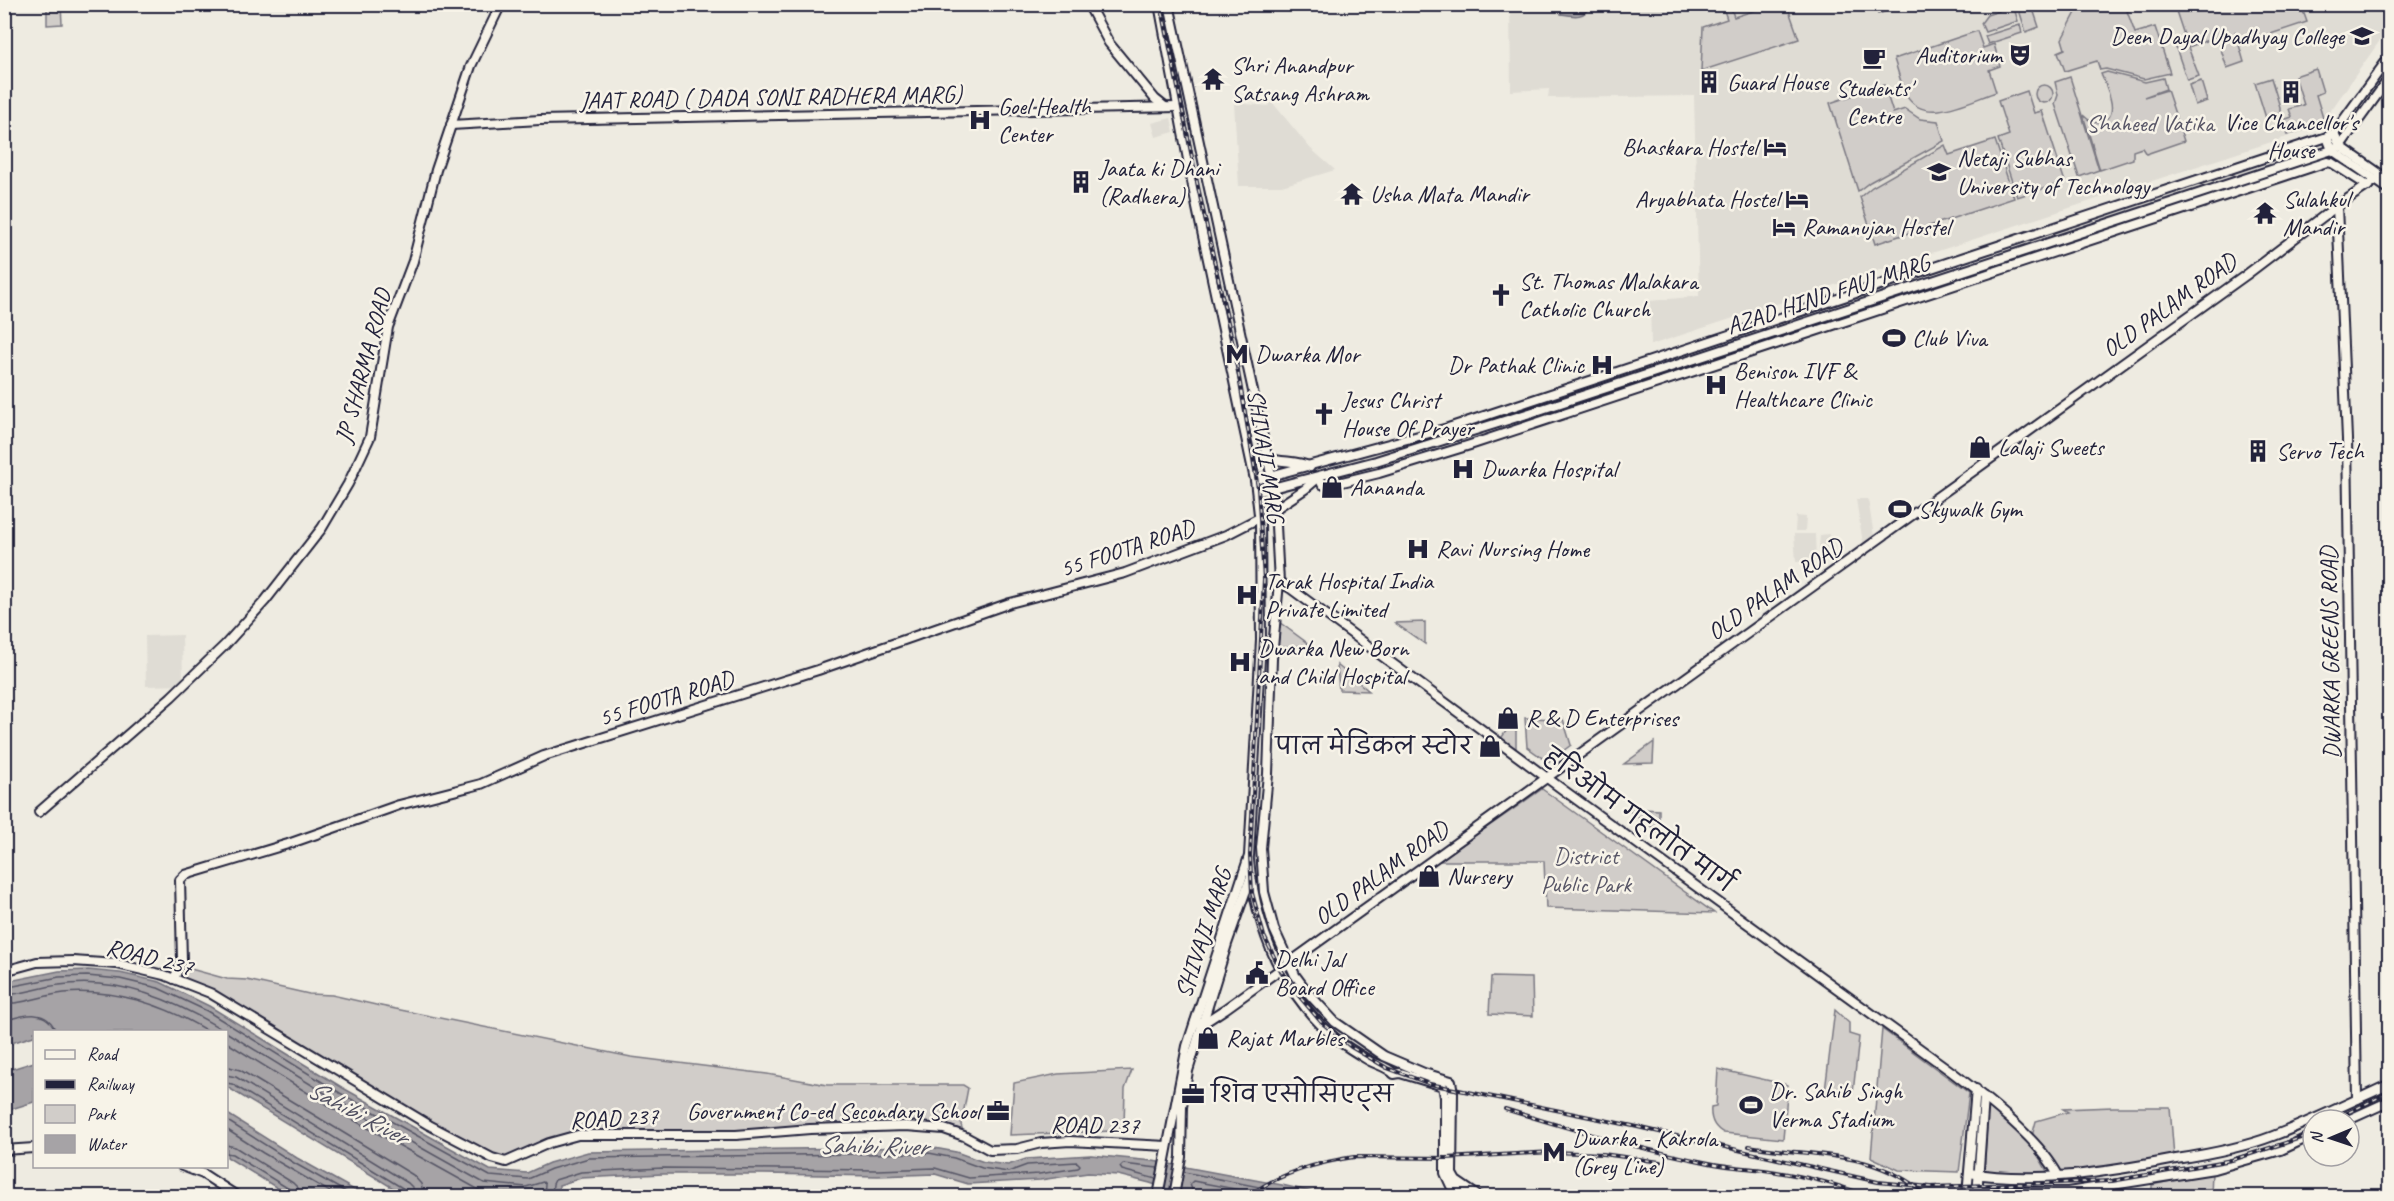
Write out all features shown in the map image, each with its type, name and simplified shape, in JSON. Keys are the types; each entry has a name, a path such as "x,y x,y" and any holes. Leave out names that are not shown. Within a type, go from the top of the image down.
{"street":[{"name":"JP SHARMA ROAD","path":"39,812 178,690 225,645 265,600 322,528 348,484 369,437 389,322 413,261 436,170 471,66 501,4"},
{"path":"1088,4 1109,43 1165,108"},
{"name":"SHIVAJI MARG","path":"1159,4 1191,175 1256,480 1259,518 1261,640 1249,856 1198,1023 1182,1107 1181,1157 1174,1197"},
{"name":"SHIVAJI MARG","path":"1169,4 1274,488 1279,582 1272,659 1268,777 1261,848 1264,891 1274,929 1295,975 1335,1022 1384,1056 1450,1081 1453,1093 1449,1136"},
{"path":"2390,56 2330,135 2336,148 2390,190"},
{"path":"2336,148 2390,77"},
{"name":"JAAT ROAD ( DADA SONI RADHERA MARG)","path":"451,125 540,120 1178,107"},
{"name":"AZAD HIND FAUJ MARG","path":"1256,480 1468,422 2330,135"},
{"path":"2336,148 2390,181"},
{"name":"AZAD HIND FAUJ MARG","path":"1257,492 1319,477 1533,412 2336,148"},
{"path":"1189,158 1201,153"},
{"path":"1275,509 1319,477 1322,484 1326,486 1379,473 2327,162 2368,186"},
{"path":"1191,175 1204,169"},
{"name":"OLD PALAM ROAD","path":"1198,1023 1280,970 2376,180"},
{"name":"DWARKA GREENS ROAD","path":"2337,206 2347,451 2357,1099"},
{"path":"1909,289 1912,299"},
{"path":"1267,457 1277,461 1301,462 1310,466"},
{"name":"55 FOOTA ROAD","path":"174,979 182,960 180,880 185,875 288,844 399,805 481,784 544,756 798,676 1010,603 1125,573 1217,538 1259,518"},
{"name":"हरिओम गहलोत मार्ग","path":"1279,582 1976,1089 2048,1157 2058,1175"},
{"path":"1261,848 1249,856 1257,915 1280,970 1304,1006 1339,1041 1394,1074 1400,1073 1443,1086 1454,1178 1478,1197"},
{"name":"SHIVAJI MARG","path":"1158,1197 1178,1081 1251,876 1262,863"},
{"name":"ROAD 237","path":"4,971 37,962 88,962 117,964 174,979 210,993 429,1125 492,1158 506,1162 549,1143 578,1135 736,1135 810,1129 906,1126 944,1129 964,1136 990,1150 1017,1149 1041,1143 1070,1141 1167,1146"},
{"path":"1973,1174 2024,1177 2110,1172 2216,1153 2274,1136 2390,1084"},
{"path":"1976,1089 1973,1174 1977,1195"},
{"path":"1984,1097 1973,1174 1967,1195 2067,1192 2202,1171 2281,1150 2301,1141"},
{"path":"2361,1114 2390,1101"},
{"path":"1449,1136 1448,1181 1465,1197"},
{"path":"4,1150 33,1148"},
{"path":"185,1168 202,1174 237,1197"}],"shaded area":[{"name":"Netaji Subhas University of Technology","path":"2389,4 2390,26 2320,126 1651,345 1650,301 1699,296 1694,96 1548,98 1549,89 1511,91 1510,5"},
{"path":"1272,102 1310,148 1335,170 1282,186 1239,186 1234,103 1268,106"},
{"path":"1171,118 1174,132 1156,137 1152,123"},
{"path":"1856,499 1868,499 1874,536 1863,543"},
{"path":"1796,516 1806,517 1805,531 1795,531"},
{"path":"1794,534 1815,534 1816,561 1796,562"},
{"path":"1829,534 1830,549 1819,549 1820,535"},
{"path":"182,635 183,685 146,686 145,636"}],"green space":[{"path":"1997,4 2013,5 2018,21 1985,32 1981,23 1987,15 1999,11"},
{"path":"47,5 61,5 62,24 47,25"},
{"path":"1722,5 1730,5 1734,17 1772,5 1787,5 1799,39 1701,71 1703,27 1727,19"},
{"path":"1874,5 1900,5 1901,6 1878,14"},
{"path":"2080,5 2145,5 2127,11 2135,33 2155,27 2170,73 2144,79 2106,69 2100,70 2097,61 2065,71 2058,52 2065,49 2062,39"},
{"path":"2174,5 2301,5 2307,22 2240,44 2235,31 2244,62 2227,68 2217,37 2188,47 2199,76 2187,80 2174,42 2185,38"},
{"path":"2032,6 2039,27 2026,32 2019,10"},
{"path":"2020,25 2022,33 1988,44 1985,36"},
{"path":"1977,31 1983,48 1994,44 2000,66 1989,70 1996,92 1961,105 1936,110 1924,109 1914,104 1906,95 1894,59"},
{"path":"2316,69 2323,92 2316,95 2323,118 2319,124 2287,135 2283,120 2292,117 2289,109 2304,105 2295,76"},
{"name":"Shaheed Vatika","path":"2107,72 2145,82 2163,78 2166,89 2144,97 2167,90 2184,141 2146,154 2142,148 2133,151 2133,159 2100,170 2083,115 2091,121 2101,122 2111,114 2109,93 2101,74"},
{"path":"2070,77 2099,170 2079,177 2055,104 2058,95 2055,82"},
{"path":"2271,78 2280,114 2266,118 2255,83"},
{"path":"2201,81 2207,101 2195,105 2189,85"},
{"path":"1884,85 1893,113 1905,109 1920,119 1938,121 1944,141 1858,191 1830,103"},
{"path":"2044,85 2050,88 2053,94 2050,100 2044,103 2038,100 2035,94 2038,88"},
{"path":"2027,91 2034,113 2042,111 2065,182 2017,197 1998,139 2009,135 1998,101"},
{"path":"1995,140 2014,198 1875,244 1860,197 1872,187 1945,145 1949,155"},
{"path":"1279,622 1310,645 1278,648"},
{"path":"1425,622 1425,644 1395,623"},
{"path":"1337,665 1369,691 1339,690"},
{"path":"1516,716 1516,751 1500,740"},
{"path":"1525,718 1563,719 1571,745 1548,762 1527,747"},
{"path":"1654,742 1653,763 1624,764"},
{"name":"District Public Park","path":"1542,789 1714,913 1546,908 1544,861 1439,861"},
{"path":"1625,808 1659,810 1659,832"},
{"path":"187,968 227,979 247,980 309,994 332,995 631,1057 767,1074 827,1085 963,1085 968,1088 961,1125 964,1134 941,1127 554,1138 508,1157 500,1157 435,1124 210,989 180,978"},
{"path":"1491,977 1532,978 1533,1016 1489,1014"},
{"path":"1835,1010 1849,1023 1849,1034 1859,1037 1853,1093 1825,1091"},
{"path":"1882,1029 1969,1093 1959,1172 1899,1170 1871,1157"},
{"name":"Dr. Sahib Singh Verma Stadium","path":"1718,1069 1788,1085 1783,1139 1724,1133 1718,1128 1712,1119 1711,1107 1716,1106"},
{"path":"1132,1070 1125,1089 1124,1126 1113,1131 1010,1135 1014,1083 1058,1074"},
{"path":"1988,1104 2032,1145 2048,1173 1984,1173"},
{"path":"2170,1107 2174,1157 2106,1170 2060,1173 2048,1153 2032,1136 2036,1121 2068,1112 2063,1109"},
{"path":"2212,1172 2211,1196 2152,1196 2152,1185"},
{"path":"2109,1190 2110,1196 2072,1195"}],"water":[{"path":"1560,4 1589,5 1585,13 1574,16 1561,14"},
{"name":"Sahibi River","path":"88,970 120,973 160,982 209,1006 343,1088 490,1170 527,1173 549,1163 588,1152 929,1147 956,1152 984,1162 1008,1165 1026,1159 1091,1155 1153,1161 1330,1196 1188,1196 1118,1175 1088,1173 1040,1180 968,1184 935,1174 878,1176 663,1174 581,1178 559,1185 559,1196 406,1196 228,1088 228,1030 33,1030 33,1036 5,1045 4,982 59,971"},
{"path":"33,1062 33,1102 5,1111 5,1071"},
{"path":"228,1114 297,1158 365,1196 290,1196 228,1158"}],"railway":[{"path":"1161,4 1235,354 1258,488 1264,579 1250,855 1252,893 1264,936 1281,971 1321,1022 1351,1047 1387,1068 1430,1084 1633,1126 1878,1182 1931,1187 2112,1181 2232,1160 2301,1138"},
{"path":"2357,1108 2390,1092"},
{"path":"1505,1109 1657,1152 1716,1164 1803,1177 1867,1196"},
{"path":"1749,1146 1821,1154 1864,1162 1906,1181 1928,1196"},
{"path":"1249,1196 1285,1175 1327,1162 1354,1157 1447,1158 1552,1152 1603,1154 1660,1162"}],"place":[{"name":"Deen Dayal Upadhyay College","path":"2362,36"},
{"name":"Auditorium","path":"2020,55"},
{"name":"Students' Centre","path":"1874,58"},
{"name":"Shri Anandpur Satsang Ashram","path":"1213,79"},
{"name":"Guard House","path":"1709,82"},
{"name":"Vice Chancellor's House","path":"2291,92"},
{"name":"Goel Health Center","path":"980,120"},
{"name":"Bhaskara Hostel","path":"1775,147"},
{"name":"Netaji Subhas University of Technology","path":"1939,172"},
{"name":"Jaata ki Dhani (Radhera)","path":"1081,182"},
{"name":"Usha Mata Mandir","path":"1352,194"},
{"name":"Aryabhata Hostel","path":"1797,199"},
{"name":"Sulahkul Mandir","path":"2265,213"},
{"name":"Ramanujan Hostel","path":"1784,227"},
{"name":"St. Thomas Malakara Catholic Church","path":"1501,295"},
{"name":"Club Viva","path":"1894,338"},
{"name":"Dwarka Mor","path":"1237,354"},
{"name":"Dr Pathak Clinic","path":"1602,365"},
{"name":"Benison IVF & Healthcare Clinic","path":"1716,385"},
{"name":"Jesus Christ House Of Prayer","path":"1324,414"},
{"name":"Lalaji Sweets","path":"1980,447"},
{"name":"Servo Tech","path":"2258,451"},
{"name":"Dwarka Hospital","path":"1463,469"},
{"name":"Aananda","path":"1332,487"},
{"name":"Skywalk Gym","path":"1900,509"},
{"name":"Ravi Nursing Home","path":"1418,549"},
{"name":"Tarak Hospital India Private Limited","path":"1247,595"},
{"name":"Dwarka New Born and Child Hospital","path":"1240,662"},
{"name":"R & D Enterprises","path":"1508,718"},
{"name":"पाल मेडिकल स्टोर","path":"1490,746"},
{"name":"Nursery","path":"1429,876"},
{"name":"Delhi Jal Board Office","path":"1257,973"},
{"name":"Rajat Marbles","path":"1208,1038"},
{"name":"शिव एसोसिएट्स","path":"1193,1094"},
{"name":"Dr. Sahib Singh Verma Stadium","path":"1751,1105"},
{"name":"Government Co-ed Secondary School","path":"998,1111"},
{"name":"Dwarka - Kakrola (Grey Line)","path":"1554,1152"}]}
